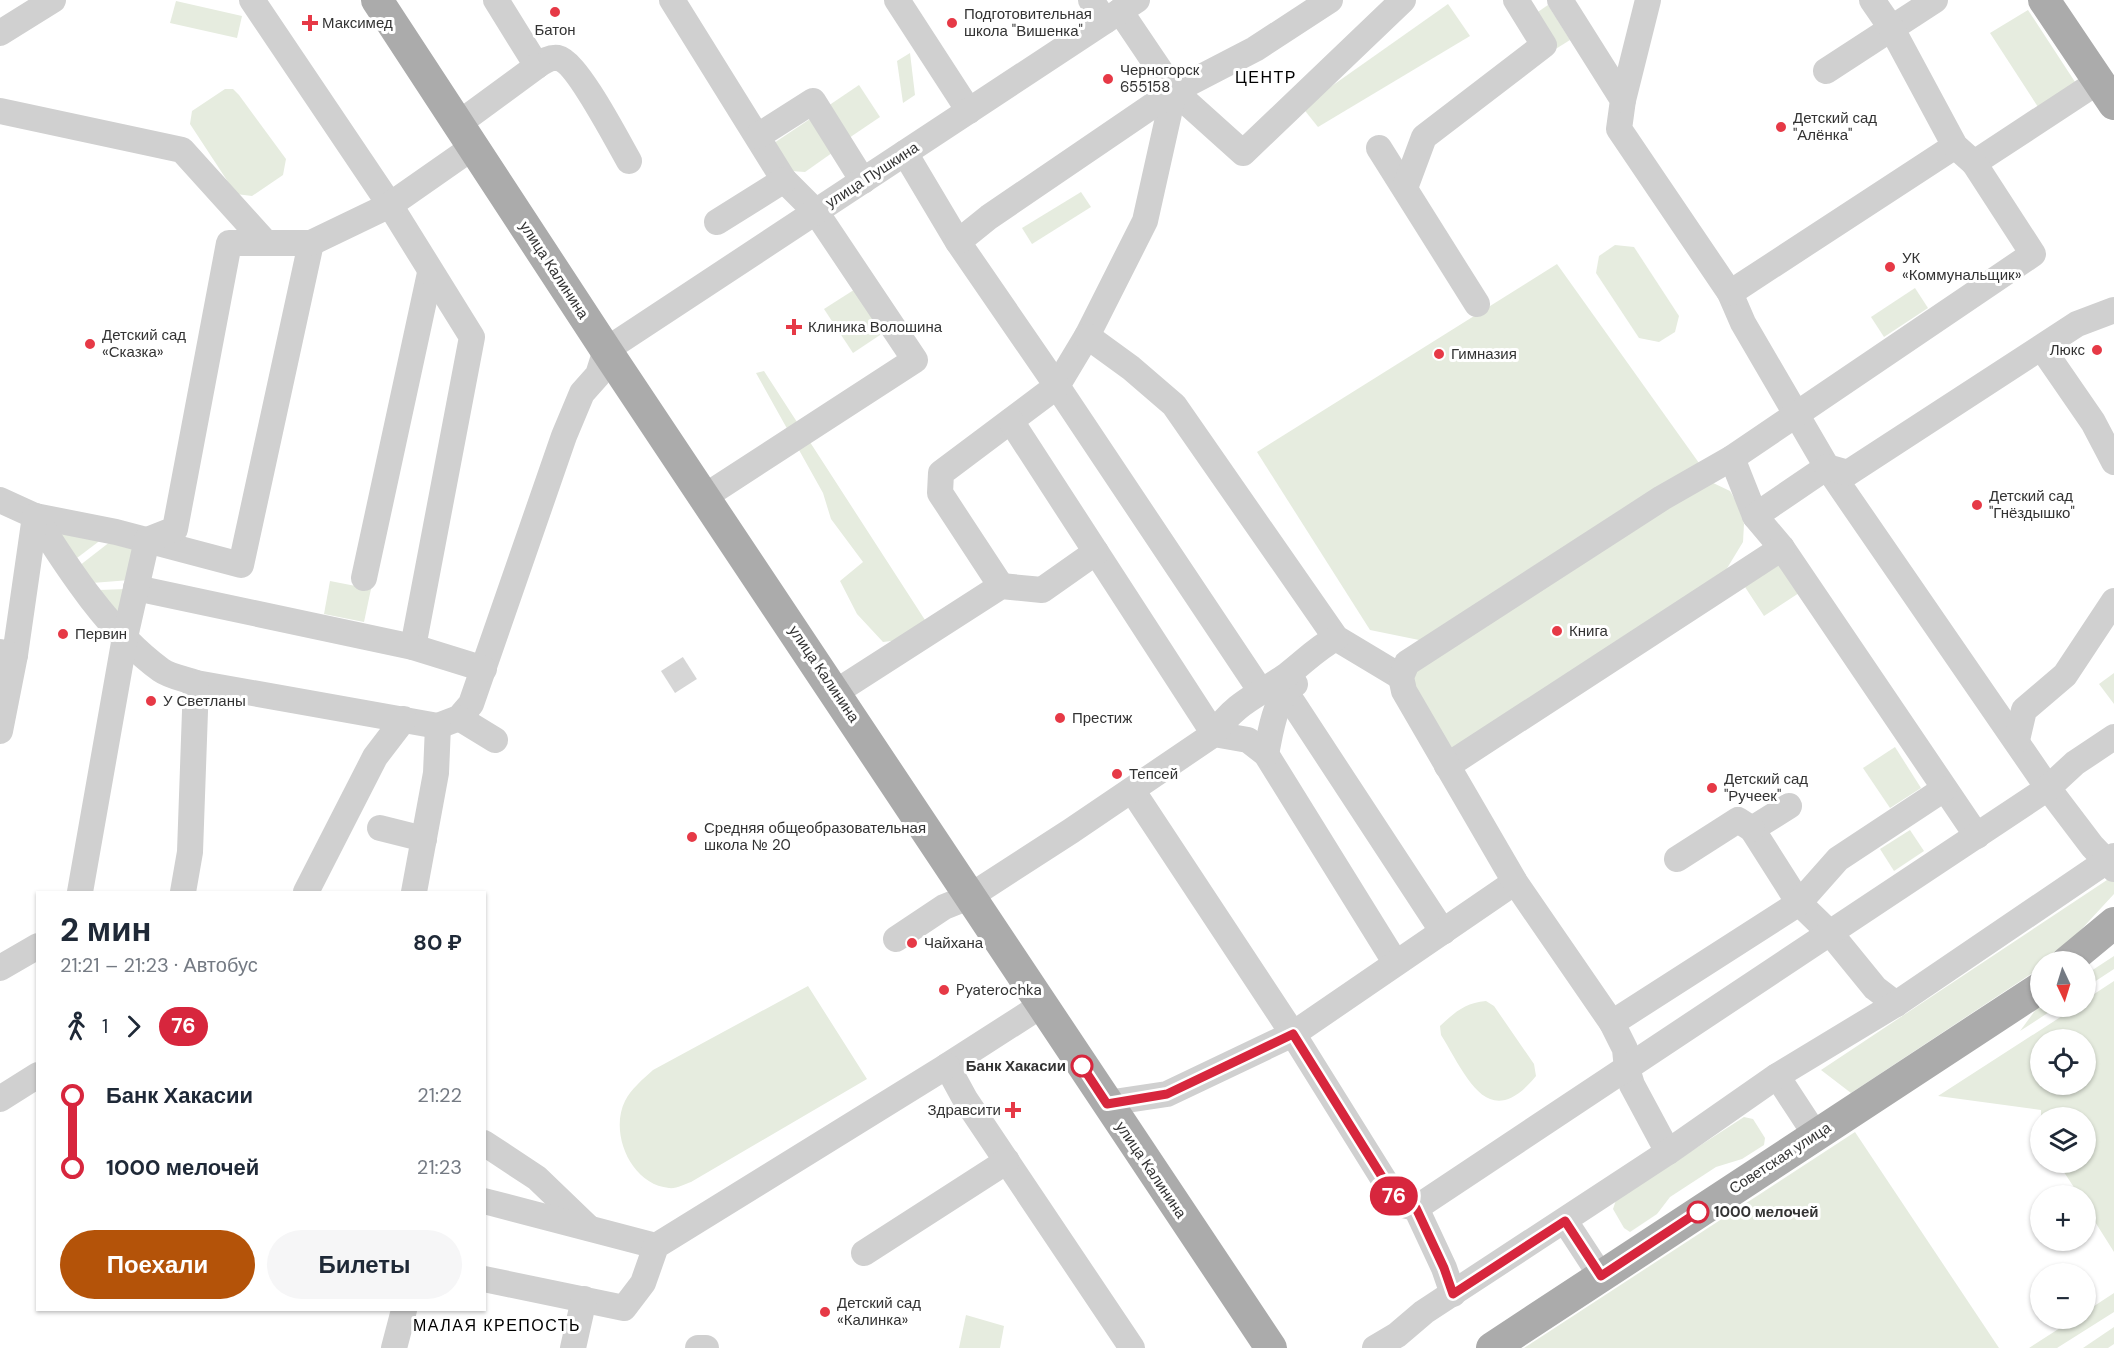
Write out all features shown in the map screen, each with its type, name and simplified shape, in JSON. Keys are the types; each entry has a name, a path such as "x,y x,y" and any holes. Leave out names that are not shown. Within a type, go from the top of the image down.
{"main road":[{"name":"улица Калинина","path":"377,0 606,350 1271,1348"},
{"path":"2044,0 2110,97"},
{"path":"2080,951 2114,923"},
{"path":"2096,954 2114,942"},
{"name":"Советская улица","path":"2008,1008 2030,991"},
{"name":"Советская улица","path":"1492,1348 2030,994"}],"street":[{"path":"0,33 53,0"},
{"path":"252,0 390,205 430,273 472,337 413,647"},
{"path":"496,0 537,66"},
{"path":"672,0 784,180 816,212 915,360 704,497"},
{"path":"897,0 969,111"},
{"path":"1091,0 1121,11 1174,91 1243,153 1402,0"},
{"path":"958,242 989,217 1174,91 1255,49 1330,0"},
{"path":"1405,188 1424,137 1544,45 1516,0"},
{"path":"1560,0 1623,100"},
{"path":"1375,1348 1396,1335 1424,1312 1565,1221 1777,1076 1896,1004 2111,862 2048,788 1827,466 1743,323 1730,293 1619,129 1623,100 1648,0"},
{"path":"1668,1152 1632,1085 1627,1069 1625,1049 1612,1023 1515,882 1404,691 1401,677 1407,663 1662,498 1732,458 2033,254 1974,164 1955,146 1892,29 1872,0"},
{"path":"1826,71 1935,0"},
{"name":"улица Пушкина","path":"606,350 1121,11"},
{"path":"147,540 175,529 229,243 311,243 390,205 466,136 537,66 550,58 561,58 574,70 629,161"},
{"path":"1001,586 940,493 941,473 1057,386 1087,336 1145,221 1174,91"},
{"path":"1974,164 2110,97"},
{"path":"758,136 813,101 863,181"},
{"path":"0,111 182,150 266,243"},
{"path":"1730,293 1955,146"},
{"path":"1379,148 1477,304"},
{"path":"905,153 958,242 1057,386 1443,932"},
{"path":"717,222 784,180"},
{"path":"0,500 35,516 147,540 241,565 311,243"},
{"path":"364,578 430,273"},
{"path":"1827,466 1848,473 2077,324 2114,310"},
{"path":"1087,336 1131,368 1174,405 1342,642 1401,677"},
{"path":"2042,348 2093,422 2114,462"},
{"path":"414,891 448,722 471,704 504,603 564,436 582,393 598,375 606,350"},
{"path":"1011,422 1214,734 1248,740 1266,754 1395,962"},
{"path":"1732,458 1755,516 1782,548 1977,836"},
{"path":"1755,516 1827,466"},
{"path":"35,516 68,569 125,637 163,672 196,683 404,719 448,722 495,740"},
{"path":"0,731 7,653 35,516"},
{"path":"80,891 125,637 147,540"},
{"path":"1447,766 1782,548"},
{"path":"836,692 1001,586 1042,590 1096,552"},
{"path":"136,588 413,647 484,669"},
{"path":"2017,740 2024,710 2065,675 2114,601"},
{"path":"896,939 944,907 969,897 1214,734 1229,713 1273,690 1286,675 1320,646 1342,642"},
{"path":"183,891 190,852 196,683"},
{"path":"1266,754 1273,690"},
{"path":"307,891 375,757 404,719"},
{"path":"1132,790 1293,1034 1399,1204 1416,1208 1977,836 2048,788 2075,763 2114,737"},
{"path":"1612,1023 1799,903 1838,859 1944,789"},
{"path":"1752,829 1789,806"},
{"path":"1677,859 1738,820 1752,829 1799,903 1831,934 1875,988 1896,1004"},
{"path":"380,828 424,839"},
{"path":"1107,1104 1167,1094 1293,1034 1515,882"},
{"path":"0,968 36,947"},
{"path":"486,1279 624,1308 643,1283 656,1246 1042,1005"},
{"path":"947,1066 1007,1161 1132,1348"},
{"path":"0,1099 36,1076"},
{"path":"1777,1076 1815,1134"},
{"path":"486,1144 537,1178 591,1231"},
{"path":"864,1253 1007,1161"},
{"path":"486,1202 591,1231 656,1246"},
{"path":"1416,1208 1444,1268 1453,1294"},
{"path":"1565,1221 1601,1276"},
{"path":"573,1348 584,1299"},
{"path":"394,1348 404,1311"},
{"path":"698,1348 706,1348"}],"shaded area":[{"path":"176,1 242,16 237,38 170,23"},
{"path":"1448,4 1470,36 1318,127 1302,107"},
{"path":"1548,5 1570,40 1554,50 1532,16"},
{"path":"2028,10 2077,85 2038,107 1990,33"},
{"path":"910,53 915,95 903,103 897,61"},
{"path":"859,85 880,117 846,140 825,108"},
{"path":"225,89 233,89 239,95 286,159 283,175 252,196 236,194 190,124 192,111"},
{"path":"816,115 839,148 805,172 791,171 774,143"},
{"path":"1081,192 1091,207 1032,244 1022,228"},
{"path":"1615,245 1634,247 1679,316 1675,332 1659,342 1639,338 1596,273 1599,256"},
{"path":"1557,264 1699,463 1424,641 1370,630 1257,452"},
{"path":"860,286 883,321 880,335 853,353 824,309"},
{"path":"1915,288 1928,308 1884,337 1871,317"},
{"path":"764,371 925,620 917,638 883,642 857,614 840,581 863,562 831,519 823,493 756,373"},
{"path":"1709,481 1730,491 1740,508 1744,524 1743,542 1726,570 1447,755 1411,692 1416,664"},
{"path":"46,523 106,536 73,561"},
{"path":"115,538 139,544 130,580 92,583 79,566"},
{"path":"1778,560 1799,593 1764,616 1743,584"},
{"path":"330,581 371,589 364,622 324,614"},
{"path":"127,589 120,618 98,590"},
{"path":"2114,673 2114,704 2099,684"},
{"path":"1895,747 1921,788 1890,808 1863,768"},
{"path":"1910,830 1924,851 1894,871 1880,849"},
{"path":"2110,878 2114,878 2114,894 2061,951 2030,951 2030,975 1851,1093 1821,1070"},
{"path":"2114,956 2114,969 2096,981 2096,968"},
{"path":"2114,981 2114,1252 2096,1223 2096,1185 2072,1185 2065,1173 2096,1173 2096,1107 2030,1109 1938,1096 2030,1037 2030,1095 2096,1095 2096,1029 2042,1029 2060,1017 2096,1017 2096,993"},
{"path":"808,986 867,1079 691,1182 669,1188 656,1185 644,1178 634,1168 627,1155 620,1128 625,1101 634,1088 653,1070"},
{"path":"1486,1001 1494,1006 1534,1064 1536,1076 1519,1093 1504,1100 1491,1100 1480,1093 1469,1081 1441,1035 1440,1026 1456,1012 1466,1006"},
{"path":"2030,1017 2042,1017 2020,1031"},
{"path":"1744,1117 1753,1119 1765,1138 1764,1145 1742,1159 1716,1167 1670,1197 1657,1214 1630,1232 1624,1228 1613,1209 1616,1200"},
{"path":"1855,1132 1999,1348 1524,1348"},
{"path":"2114,1293 2114,1312 2096,1323 2096,1305"},
{"path":"966,1315 1004,1326 1000,1348 959,1348"},
{"path":"2114,1327 2114,1344 2108,1348 2083,1348"},
{"path":"2058,1329 2087,1329 2057,1348 2029,1348"}],"tunnel":[{"path":"668,682 693,666"}],"bus line":[{"name":"76","path":"1082,1066 1107,1104 1167,1094 1224,1069 1293,1034 1399,1204 1416,1208 1444,1268 1453,1294 1565,1221 1601,1276 1698,1212"}],"place":[{"name":"Батон","path":"555,12"},
{"name":"Максимед","path":"310,23"},
{"name":"Подготовительная школа \"Вишенка\"","path":"952,23"},
{"name":"Черногорск 655158","path":"1108,79"},
{"name":"Детский сад \"Алёнка\"","path":"1781,127"},
{"name":"УК «Коммунальщик»","path":"1890,267"},
{"name":"Клиника Волошина","path":"794,327"},
{"name":"Детский сад «Сказка»","path":"90,344"},
{"name":"Люкс","path":"2097,350"},
{"name":"Гимназия","path":"1439,354"},
{"name":"Детский сад \"Гнёздышко\"","path":"1977,505"},
{"name":"Книга","path":"1557,631"},
{"name":"Первин","path":"63,634"},
{"name":"У Светланы","path":"151,701"},
{"name":"Престиж","path":"1060,718"},
{"name":"Тепсей","path":"1117,774"},
{"name":"Детский сад \"Ручеек\"","path":"1712,788"},
{"name":"Средняя общеобразовательная школа № 20","path":"692,837"},
{"name":"Чайхана","path":"912,943"},
{"name":"Pyaterochka","path":"944,990"},
{"name":"Банк Хакасии","path":"1082,1066"},
{"name":"Здравсити","path":"1013,1110"},
{"name":"1000 мелочей","path":"1698,1212"},
{"name":"Детский сад «Калинка»","path":"825,1312"}],"district":[{"name":"ЦЕНТР","path":"1266,77"},
{"name":"МАЛАЯ КРЕПОСТЬ","path":"497,1325"}]}
